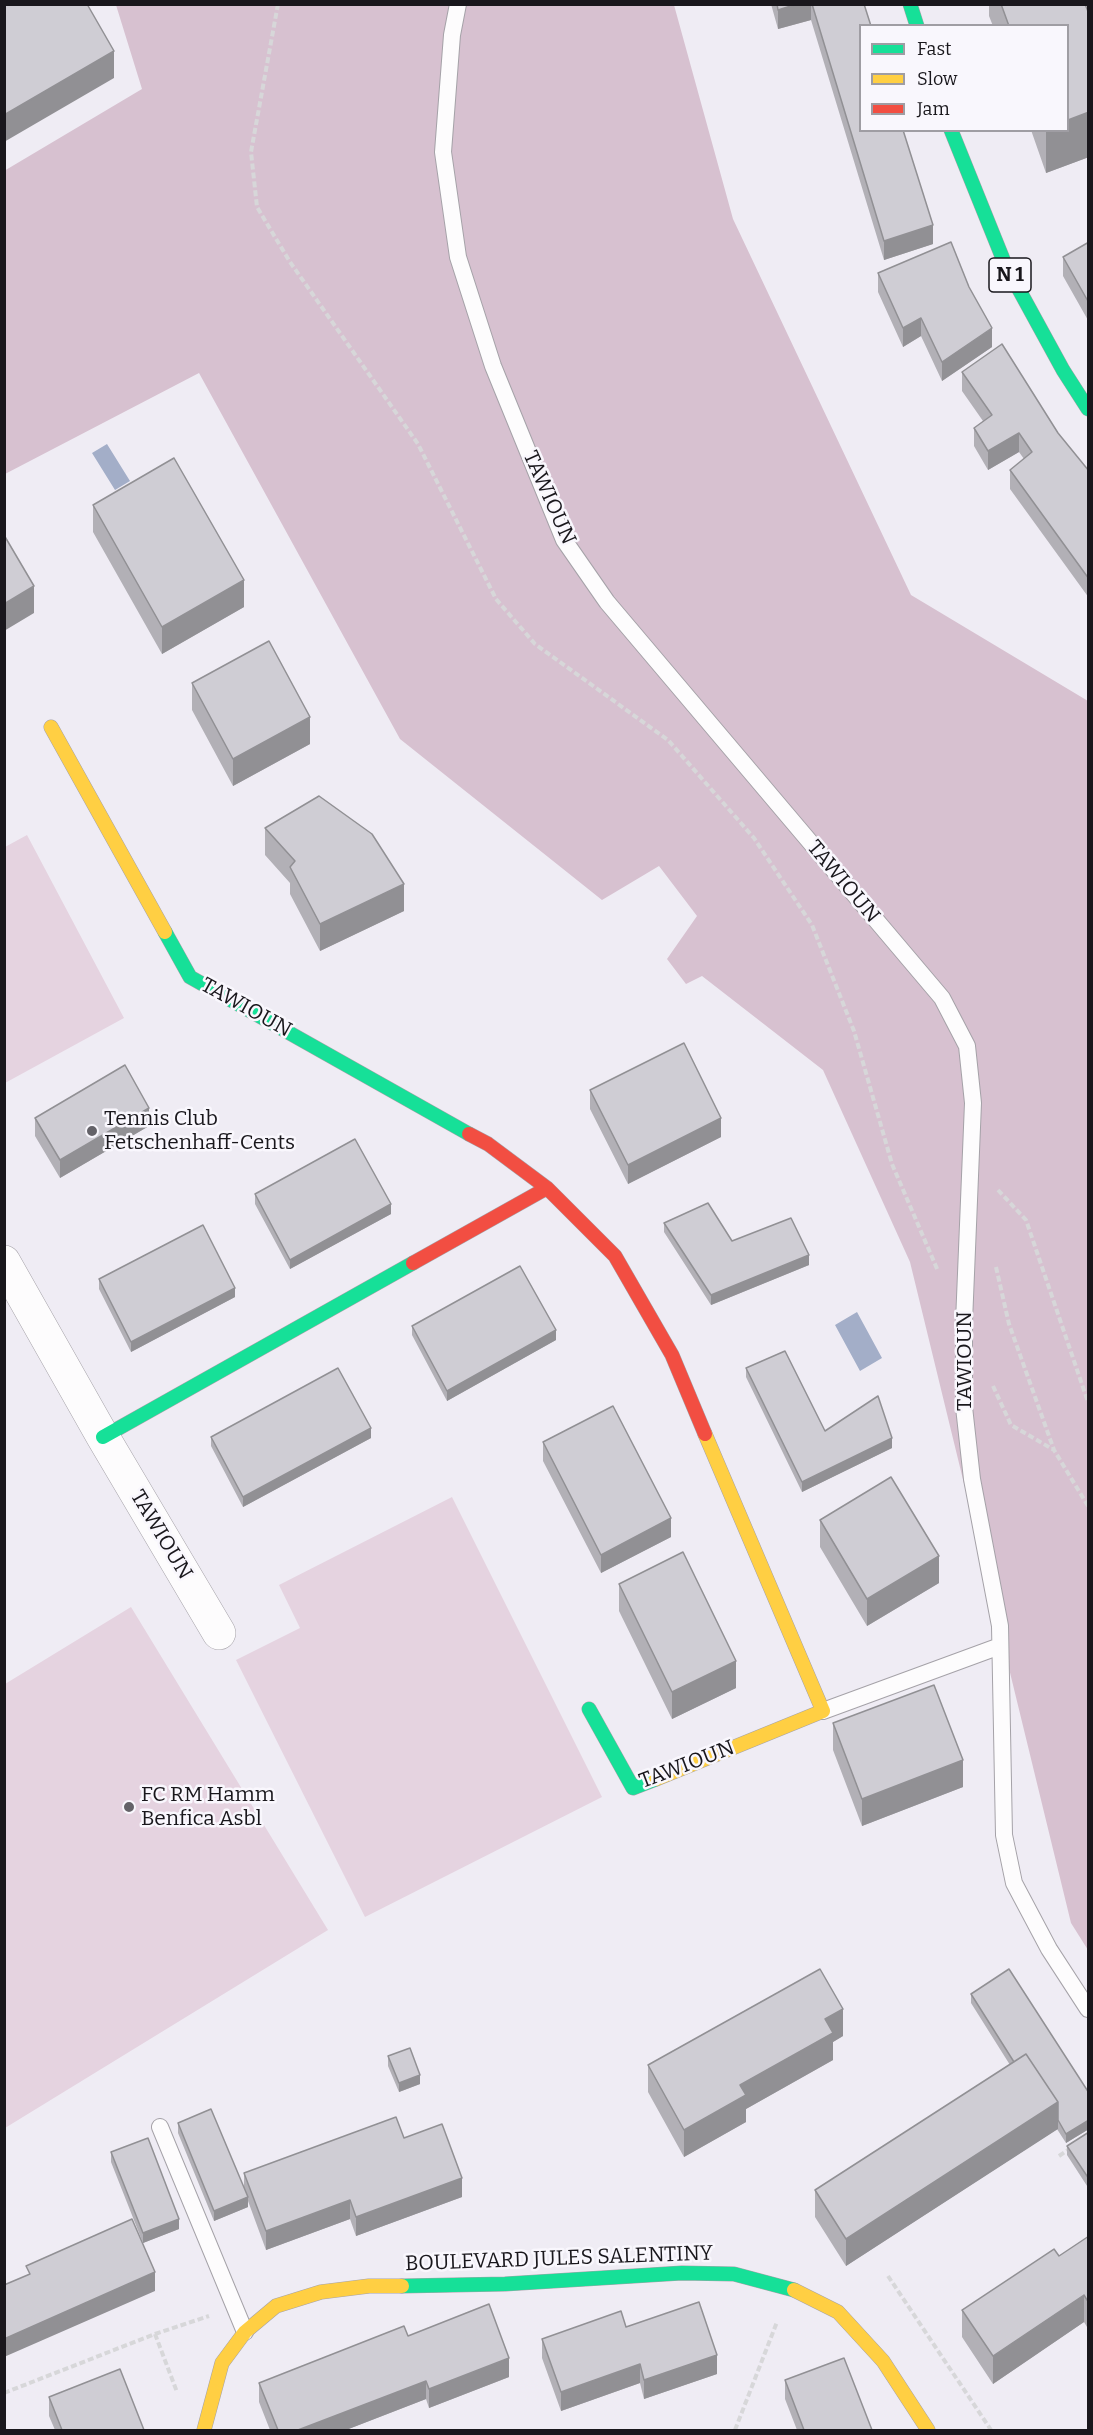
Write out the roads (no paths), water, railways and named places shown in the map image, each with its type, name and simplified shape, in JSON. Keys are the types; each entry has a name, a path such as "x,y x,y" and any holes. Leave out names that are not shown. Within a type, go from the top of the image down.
{"street":[{"path":"910,4 916,24"},
{"name":"N 1","path":"952,132 1005,264 1063,370 1089,409"},
{"name":"TAWIOUN","path":"51,727 190,977 488,1144 547,1188 615,1256 672,1355 823,1711 633,1788 589,1709"},
{"path":"103,1437 547,1188"},
{"name":"TAWIOUN","path":"4,1262 103,1437 219,1633"},
{"name":"BOULEVARD JULES SALENTINY","path":"204,2430 222,2363 245,2332 276,2306 321,2292 369,2286 505,2284 682,2273 734,2274 790,2288 838,2312 883,2361 928,2430"}],"lane":[{"name":"TAWIOUN","path":"458,4 453,35 443,152 458,257 493,366 564,540 607,602 942,998 967,1046 974,1103 964,1407 972,1479 1000,1626 1000,1646 823,1711"},
{"path":"1000,1646 1004,1835 1014,1883 1049,1949 1089,2009"},
{"path":"160,2127 245,2332"}],"water":[{"path":"107,444 130,481 115,490 92,453"},
{"path":"857,1312 882,1358 860,1371 835,1325"}],"place":[{"name":"Tennis Club Fetschenhaff-Cents","path":"92,1131"},
{"name":"FC RM Hamm Benfica Asbl","path":"129,1807"}]}
